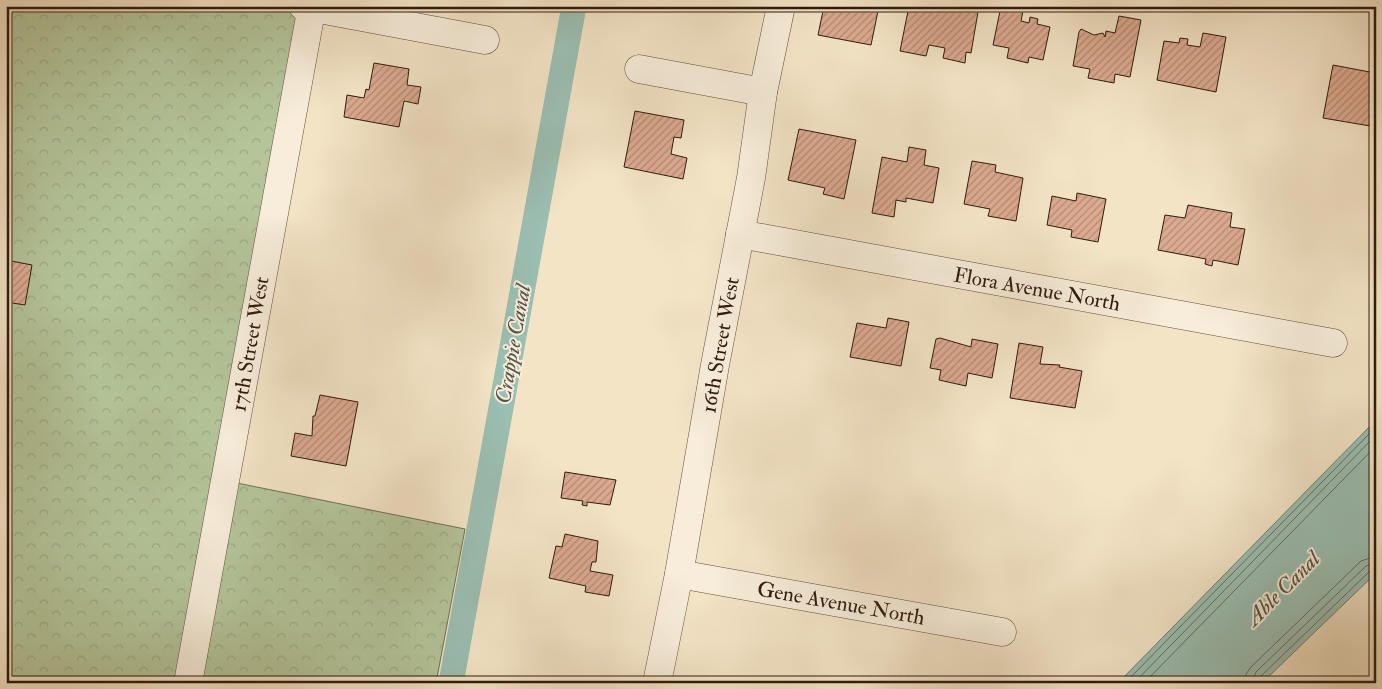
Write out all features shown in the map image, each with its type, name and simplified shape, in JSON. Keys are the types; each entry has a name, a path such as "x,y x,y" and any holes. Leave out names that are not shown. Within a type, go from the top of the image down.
{"street":[{"name":"16th Street West","path":"657,683 679,574 740,234 763,92 781,6"},
{"path":"309,7 485,40"},
{"name":"17th Street West","path":"188,683 309,7"},
{"path":"639,69 763,92"},
{"name":"Flora Avenue North","path":"740,234 1334,343"},
{"name":"Gene Avenue North","path":"679,574 1002,632"}],"green space":[{"path":"6,6 316,6 222,480 465,529 436,683 6,683"}],"water":[{"name":"Able Canal","path":"1376,420 1376,573 1262,683 1118,683"}],"building":[{"path":"824,6 879,6 871,45 818,35"},
{"path":"909,6 979,6 971,53 966,52 965,63 943,58 945,48 929,45 926,56 900,51"},
{"path":"1001,6 1024,6 1021,21 1029,23 1030,17 1038,19 1037,24 1050,27 1043,60 1029,57 1028,63 1007,58 1009,48 993,45"},
{"path":"1119,16 1141,20 1130,77 1115,74 1114,83 1088,78 1090,69 1073,66 1079,32 1081,29 1094,35 1103,33 1105,37 1106,31 1115,33"},
{"path":"1203,33 1226,37 1216,92 1157,80 1164,41 1179,43 1180,38 1188,39 1187,45 1200,47"},
{"path":"374,63 409,69 407,85 421,87 418,104 404,101 399,127 344,117 347,95 364,98 366,89 369,90"},
{"path":"1333,65 1375,73 1376,66 1376,127 1323,118"},
{"path":"635,111 684,120 681,138 674,137 671,154 687,158 683,179 624,167"},
{"path":"799,129 856,140 844,199 823,194 825,188 788,180"},
{"path":"909,147 926,150 924,165 939,168 933,203 906,198 906,202 896,200 894,217 872,213 882,157 907,162"},
{"path":"972,161 996,165 995,172 1023,178 1016,221 988,216 990,209 964,204"},
{"path":"1077,193 1106,199 1098,242 1071,237 1072,230 1047,225 1052,196 1076,201"},
{"path":"1188,205 1232,213 1230,227 1245,229 1238,265 1213,260 1212,266 1205,264 1206,259 1158,250 1165,215 1185,218"},
{"path":"6,260 32,265 25,305 6,302"},
{"path":"888,318 909,322 901,366 850,357 857,323 886,328"},
{"path":"940,338 971,347 972,339 998,344 992,378 968,373 966,386 939,380 941,370 930,368 936,339"},
{"path":"1019,343 1043,347 1040,364 1060,365 1059,367 1082,371 1075,408 1010,398"},
{"path":"320,395 358,402 346,466 291,456 295,433 312,436 313,416 315,416"},
{"path":"565,472 616,480 610,505 587,502 587,506 582,505 583,501 561,498"},
{"path":"565,534 598,541 596,562 592,562 590,571 613,575 609,596 585,592 586,586 549,578 556,546 562,547"}],"waterway":[{"name":"Crappie Canal","path":"451,683 574,6"}]}
